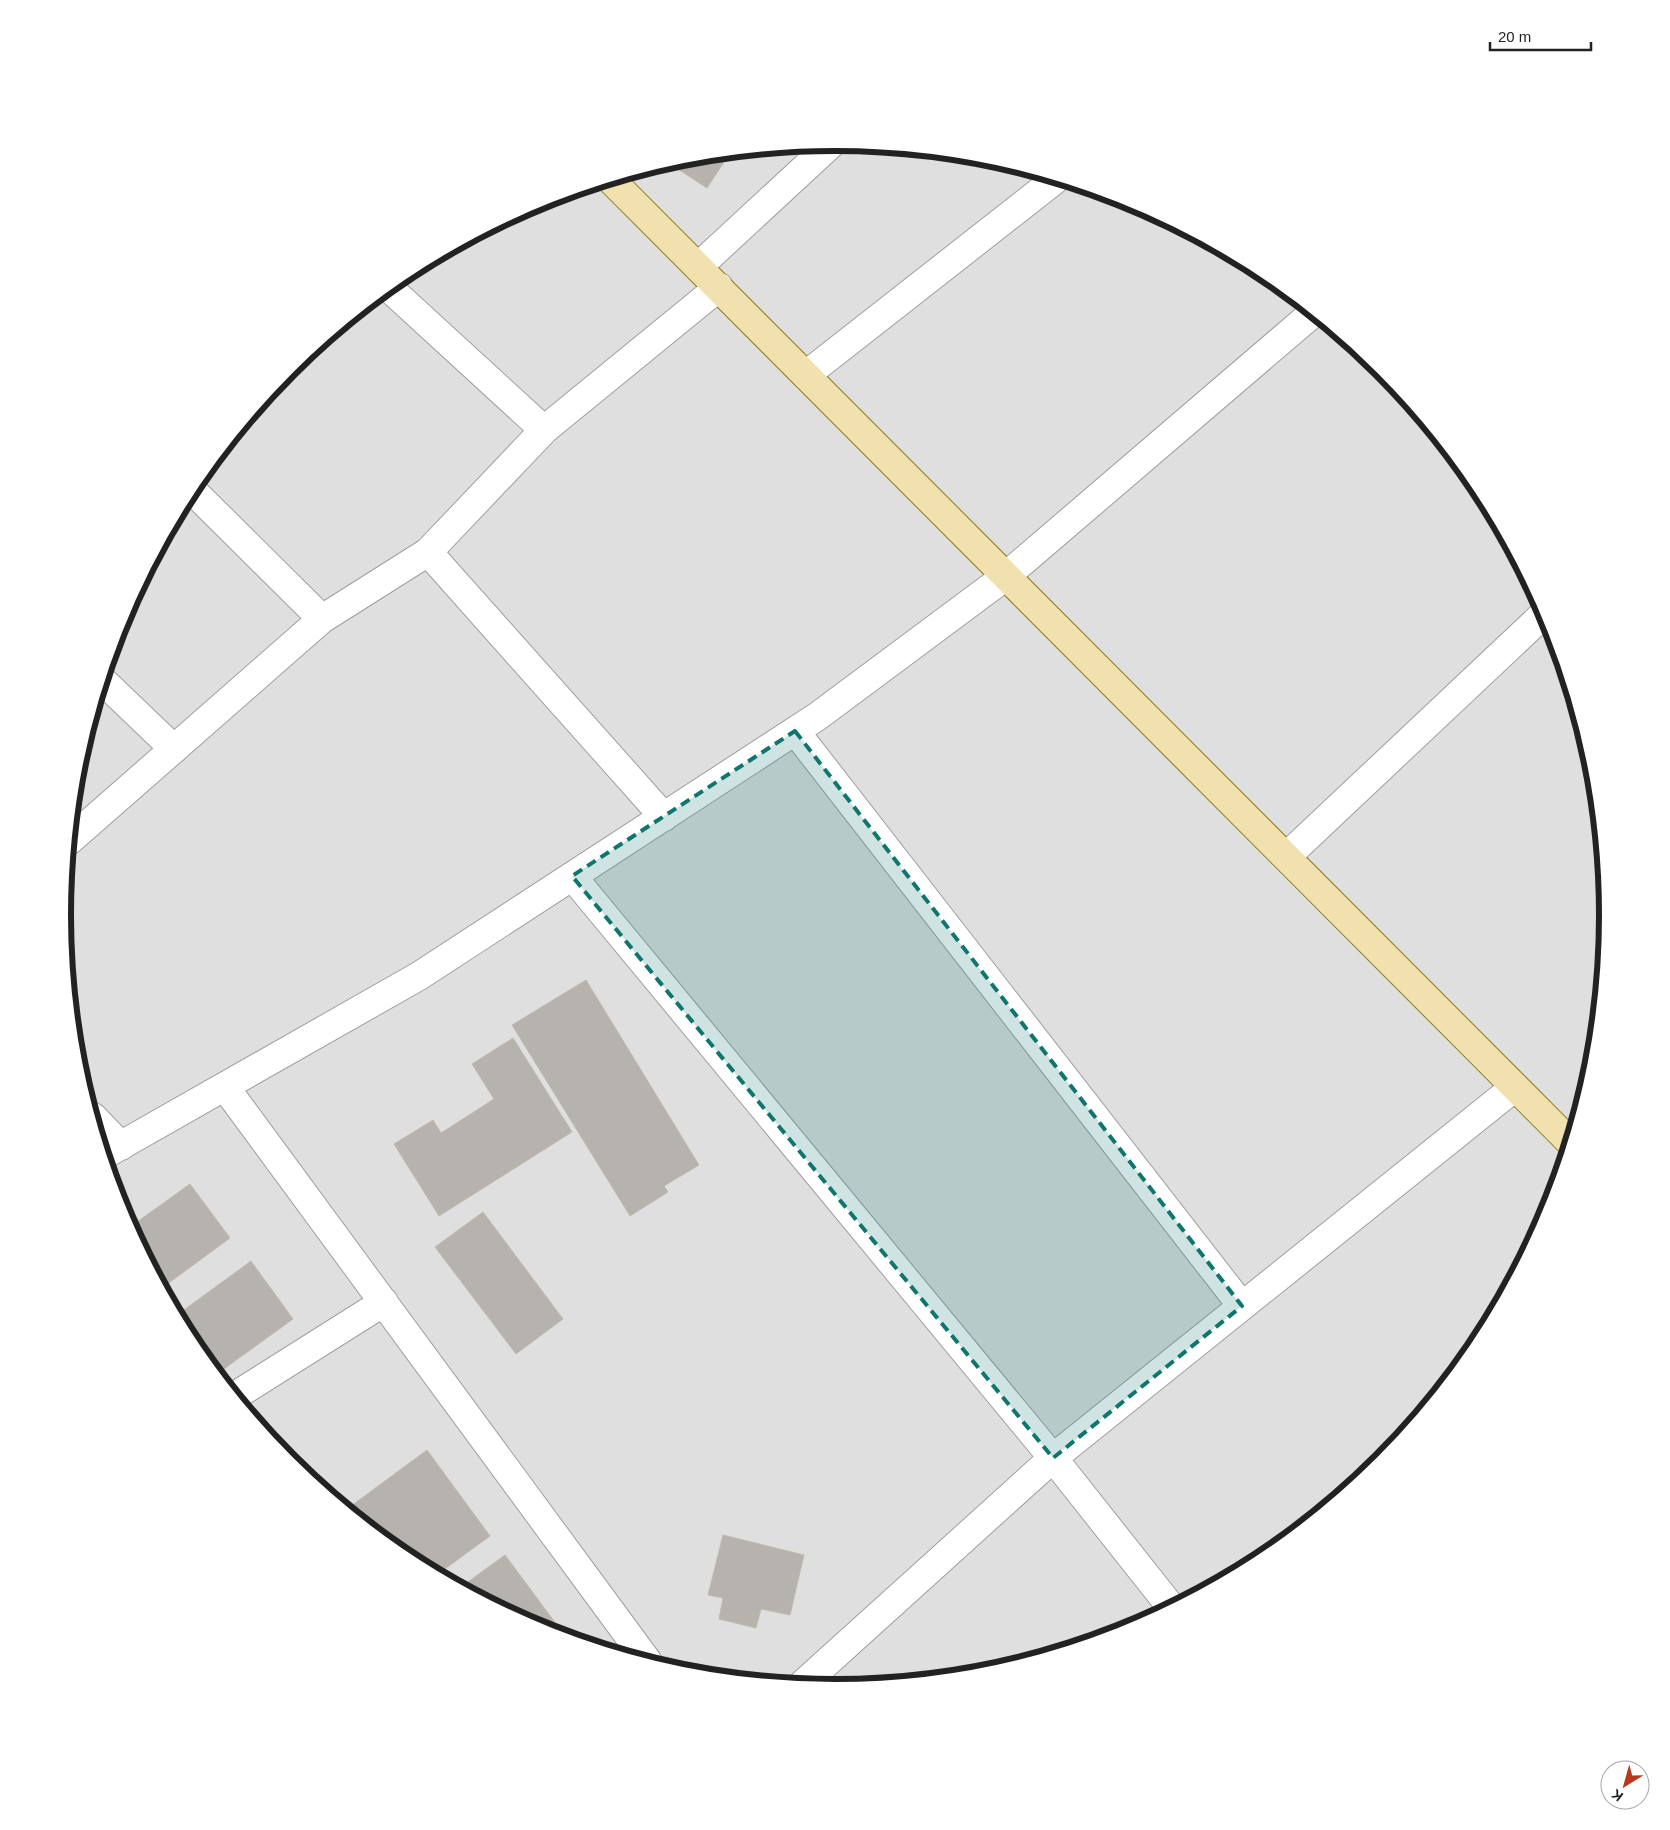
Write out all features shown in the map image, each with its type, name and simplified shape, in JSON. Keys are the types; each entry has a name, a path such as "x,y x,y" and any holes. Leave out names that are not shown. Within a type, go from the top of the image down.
{"main road":[{"path":"615,184 1565,1137"}],"street":[{"path":"698,267 823,151"},
{"path":"806,375 1051,183"},
{"path":"76,835 322,619 428,552 544,430 719,287"},
{"path":"394,292 544,430"},
{"path":"104,1135 113,1150 419,976 795,732 1006,576 1309,316"},
{"path":"197,495 322,619"},
{"path":"428,552 664,816"},
{"path":"1286,857 1539,619"},
{"path":"107,685 174,749"},
{"path":"795,732 1242,1306"},
{"path":"572,876 1053,1458 1167,1603"},
{"path":"225,1086 642,1654"},
{"path":"810,1678 1053,1458 1515,1086"},
{"path":"240,1393 384,1302"}],"highlighted area":[{"path":"795,731 1242,1306 1053,1458 572,876"}],"shaded area":[{"path":"835,151 935,158 1033,177 1080,192 1127,209 1173,230 1217,254 1259,280 1300,309 1339,341 1409,411 1441,450 1470,491 1520,577 1541,623 1573,717 1592,815 1599,915 1592,1015 1573,1113 1558,1160 1541,1207 1520,1253 1496,1297 1470,1339 1441,1380 1409,1419 1339,1489 1300,1521 1259,1550 1173,1600 1127,1621 1033,1653 935,1672 885,1677 835,1679 735,1672 637,1653 590,1638 543,1621 497,1600 453,1576 411,1550 370,1521 331,1489 261,1419 229,1380 200,1339 150,1253 129,1207 97,1113 78,1015 73,965 71,915 78,815 97,717 112,670 129,623 150,577 174,533 200,491 229,450 261,411 331,341 370,309 411,280 497,230 543,209 637,177 735,158 785,153"}],"building":[{"path":"726,160 707,188 676,168"},
{"path":"586,980 699,1165 664,1186 668,1192 630,1216 512,1025"},
{"path":"513,1038 572,1132 439,1216 394,1144 433,1120 441,1133 494,1099 472,1064"},
{"path":"190,1184 230,1238 167,1284 136,1223"},
{"path":"483,1212 563,1319 516,1354 435,1247"},
{"path":"251,1261 293,1319 222,1370 183,1311"},
{"path":"427,1450 490,1536 443,1570 411,1550 351,1506"},
{"path":"723,1535 804,1555 790,1615 761,1609 756,1628 719,1619 723,1598 708,1595"},
{"path":"505,1555 558,1626 497,1600 466,1583"}]}
